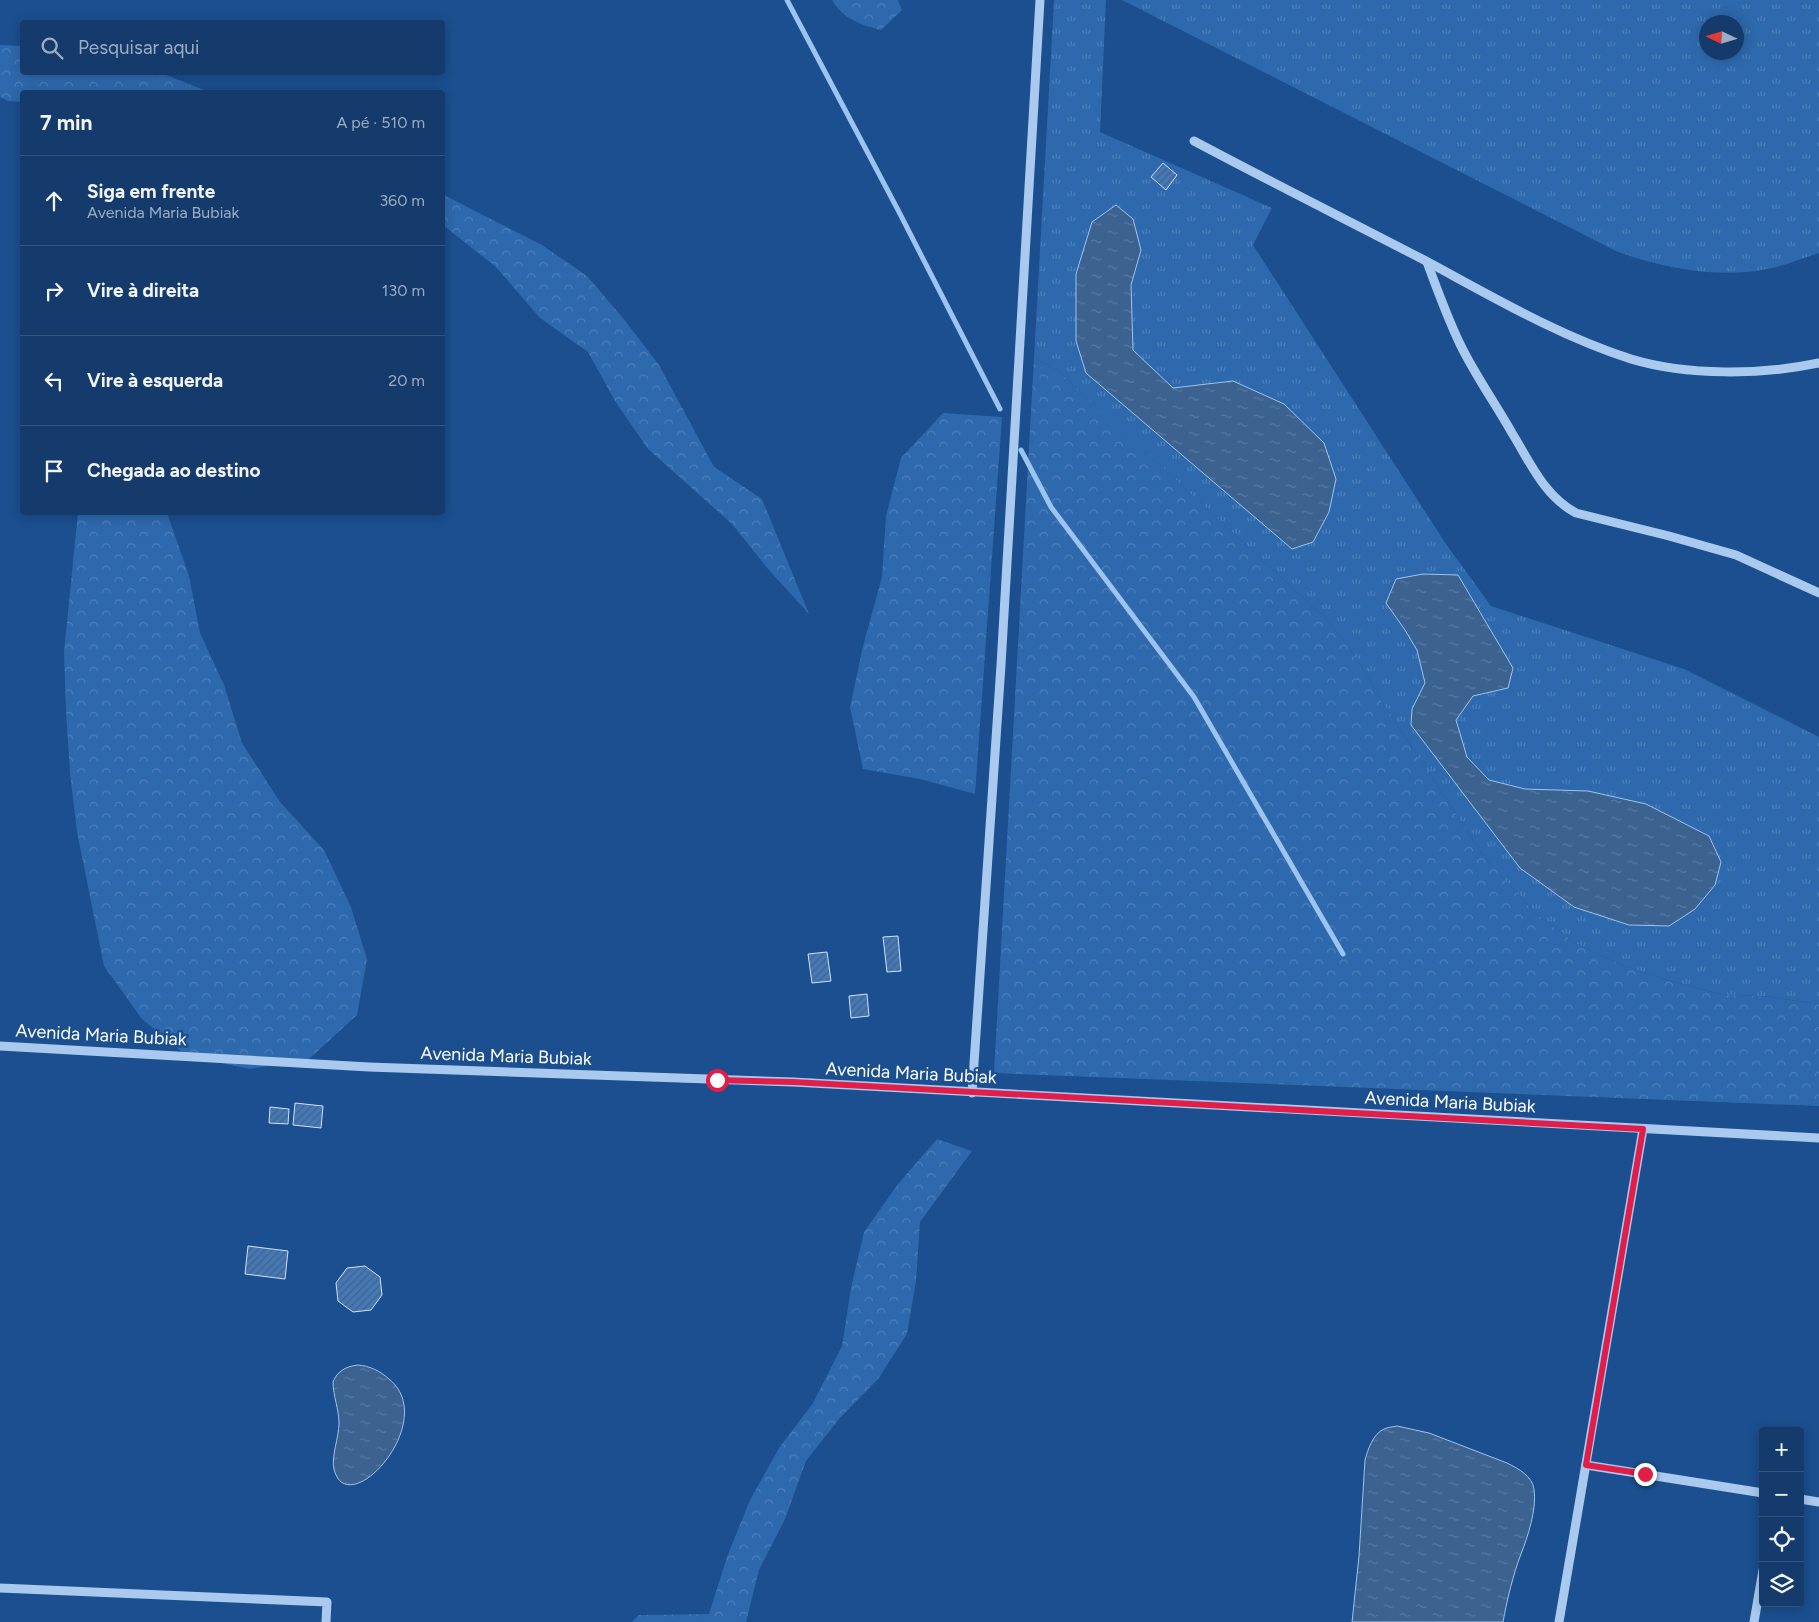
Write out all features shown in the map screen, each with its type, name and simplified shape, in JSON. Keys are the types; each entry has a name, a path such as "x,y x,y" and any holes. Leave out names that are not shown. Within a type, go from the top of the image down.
{"street":[{"path":"972,1093 1001,665 1040,0"},
{"path":"1194,141 1427,262 1494,299 1569,335 1632,359 1686,371 1754,372 1819,363"},
{"path":"1427,262 1460,344 1481,382 1547,491 1564,506 1584,515 1736,555 1817,590"},
{"name":"Avenida Maria Bubiak","path":"0,1046 369,1067 793,1082 1819,1138"},
{"path":"1559,1622 1643,1129"},
{"path":"1586,1465 1759,1492"},
{"path":"1804,1500 1819,1502"},
{"path":"0,1588 327,1602 326,1622"},
{"path":"1754,1622 1759,1593"}],"green space":[{"path":"832,0 898,0 902,10 881,30 866,26 847,17 836,7"},
{"path":"1054,0 1106,0 1100,132 1272,208 1253,245 1446,544 1491,606 1684,669 1819,737 1819,1004 1772,997 1720,994 1667,980 1619,964 1575,943 1535,913 1483,855 1382,702 1357,658 1325,618 1057,370 1034,358"},
{"path":"1122,0 1819,0 1819,253 1774,268 1729,273 1671,267 1616,251"},
{"path":"0,45 20,46 20,75 166,75 204,90 20,90 20,102 8,101 0,97"},
{"path":"445,196 542,245 587,276 623,318 659,365 714,467 762,499 809,614 768,569 732,524 648,449 615,401 588,352 540,318 496,267 445,227"},
{"path":"1034,358 1057,370 1325,618 1357,658 1382,702 1483,855 1535,913 1575,943 1619,964 1667,980 1720,994 1772,997 1819,1004 1819,1106 994,1073"},
{"path":"943,413 1002,417 975,794 920,779 863,769 850,707 863,646 882,577 886,516 901,458"},
{"path":"78,515 168,515 189,576 200,633 224,685 242,743 280,802 324,850 351,907 367,959 357,1015 309,1059 250,1069 187,1056 142,1019 104,966 77,832 70,773 64,652"},
{"path":"937,1139 972,1151 920,1222 916,1281 907,1334 878,1379 839,1419 806,1461 785,1519 759,1570 746,1622 632,1622 639,1615 709,1614 727,1557 750,1500 779,1448 813,1403 842,1346 851,1288 864,1232 898,1184"}],"water":[{"path":"1116,205 1133,219 1141,250 1131,285 1133,350 1173,388 1233,381 1284,404 1324,443 1336,479 1329,512 1313,542 1292,549 1086,373 1076,341 1076,274 1092,222"},
{"path":"1423,574 1458,575 1513,668 1508,688 1473,696 1456,720 1467,757 1489,780 1525,789 1588,791 1646,804 1709,836 1721,862 1715,885 1695,909 1669,926 1629,925 1574,907 1520,868 1411,725 1412,709 1425,683 1417,650 1386,603 1396,579"},
{"path":"358,1365 375,1369 389,1379 402,1397 404,1419 398,1440 386,1460 371,1476 355,1484 342,1483 333,1464 339,1423 333,1382 343,1370"},
{"path":"1397,1426 1429,1433 1507,1463 1520,1470 1531,1480 1535,1497 1533,1514 1508,1596 1503,1622 1352,1622 1359,1556 1365,1460 1369,1447 1377,1434 1386,1428"}],"building":[{"path":"1163,163 1177,175 1166,190 1151,177"},
{"path":"898,936 901,971 887,972 883,937"},
{"path":"827,952 831,981 812,983 808,954"},
{"path":"867,994 869,1016 851,1018 849,996"},
{"path":"295,1103 323,1106 321,1128 293,1125"},
{"path":"270,1107 289,1109 288,1124 269,1123"},
{"path":"248,1246 288,1251 285,1279 245,1274"},
{"path":"365,1266 380,1277 382,1295 371,1310 353,1312 338,1301 336,1283 347,1268"}],"waterway":[{"path":"787,0 1000,409"},
{"path":"1021,450 1051,507 1194,697 1343,954"}],"route":[{"path":"717,1080 793,1082 1643,1129 1586,1465 1645,1474"}]}
